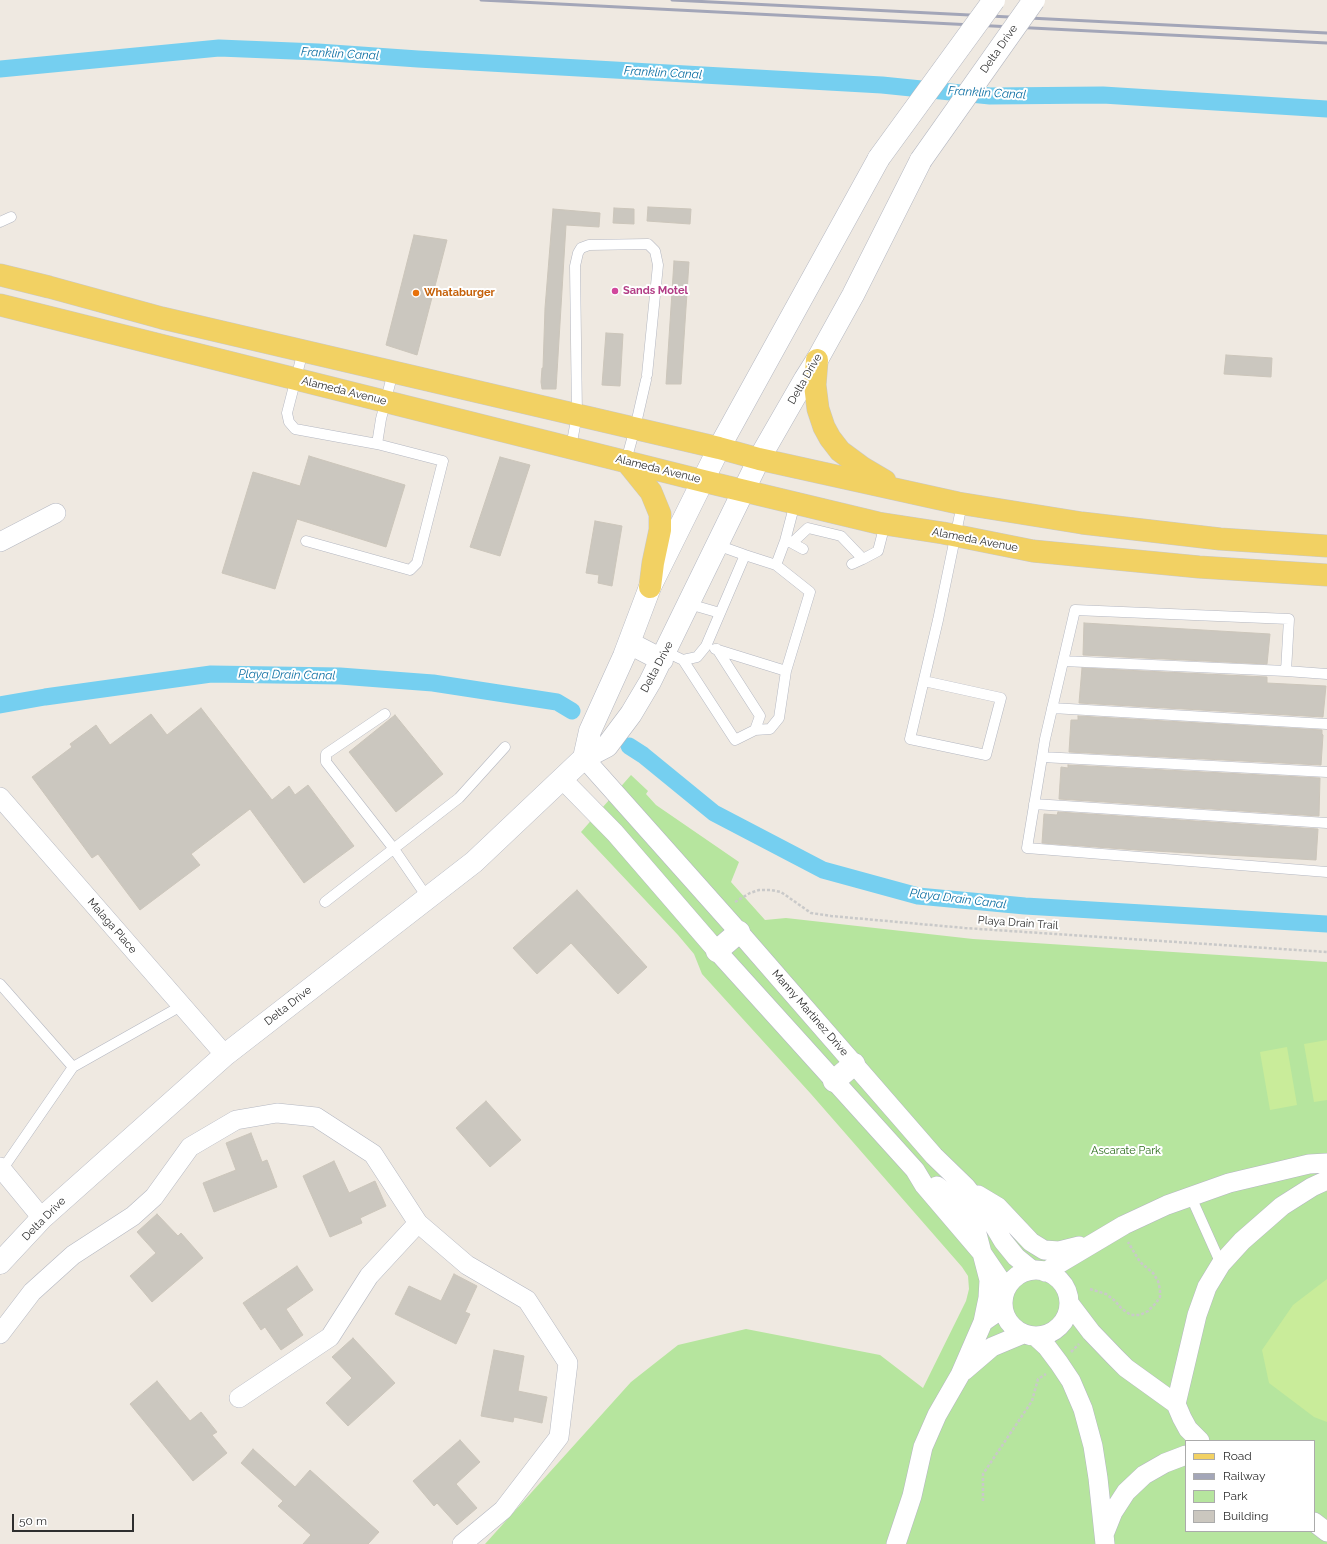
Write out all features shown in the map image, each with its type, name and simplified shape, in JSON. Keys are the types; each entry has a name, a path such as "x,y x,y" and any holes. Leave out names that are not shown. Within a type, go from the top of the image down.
{"main road":[{"path":"584,758 590,731 624,656 650,587 719,448 879,158 994,0"},
{"name":"Delta Drive","path":"0,1263 42,1218 225,1055 474,862 563,780 584,758 607,746 670,658 689,604 759,459 817,360 921,160 1034,0"},
{"path":"0,275 162,318 635,428 759,459 962,504 1082,523 1220,539 1327,546"},
{"name":"Alameda Avenue","path":"0,305 743,491 884,524 955,535 1033,551 1199,567 1327,576"},
{"path":"817,360 815,385 818,409 830,438 840,451 863,468 901,490"},
{"path":"626,461 651,492 660,514 660,530 650,587"},
{"path":"628,643 670,658"},
{"path":"717,951 739,932"},
{"path":"834,1081 854,1064"}],"street":[{"path":"0,542 56,513"},
{"name":"Manny Martinez Drive","path":"584,758 722,912 934,1156 966,1187 987,1214 1003,1241 1016,1258 1038,1271"},
{"path":"563,780 615,832 717,951 915,1170 924,1185 982,1253 999,1278 1004,1299 1004,1314 1009,1323 1015,1329 1029,1335 1046,1347 1071,1381 1083,1409 1093,1446 1105,1539"},
{"name":"Malaga Place","path":"0,797 225,1055"},
{"path":"0,1334 32,1292 73,1255 133,1216 154,1197 190,1146 236,1120 277,1113 316,1117 373,1154 418,1223 467,1265 527,1300 568,1363 559,1437 503,1510 462,1544"},
{"path":"983,1322 1004,1299 1015,1277 1023,1273 1038,1271 1124,1225 1160,1208 1229,1184 1268,1173 1309,1164 1327,1163"},
{"path":"1,1168 42,1218"},
{"path":"1176,1404 1197,1315 1208,1287 1221,1264 1242,1241 1282,1206 1312,1187 1327,1180"},
{"path":"966,1187 998,1207 1031,1242 1044,1250 1059,1251 1072,1249 1098,1240"},
{"path":"239,1398 330,1337 369,1276 418,1223"},
{"path":"896,1544 912,1496 923,1447 937,1415 960,1375 983,1322 988,1298 989,1280 982,1253"},
{"path":"960,1375 992,1347 1029,1335 1045,1335 1055,1330 1062,1323 1067,1313 1069,1303 1067,1292 1062,1283 1054,1276 1038,1271"},
{"path":"1069,1303 1091,1332 1126,1368 1176,1404 1188,1429 1199,1440"},
{"path":"1105,1539 1113,1512 1126,1492 1144,1475 1165,1462 1185,1455"},
{"path":"1315,1523 1327,1532"}],"lane":[{"path":"0,222 11,218"},
{"path":"571,447 577,415 575,266 578,253 581,248 589,245 648,244 655,251 658,265 646,377 626,461"},
{"path":"303,351 287,413 288,422 295,429 376,444 443,461 417,563 410,570 306,541"},
{"path":"376,444 393,372"},
{"path":"776,565 788,542 795,503"},
{"path":"924,681 1001,698 986,755 910,739 938,620 962,504"},
{"path":"852,564 878,551 884,524"},
{"path":"788,542 808,528 841,536 863,559"},
{"path":"788,542 803,549"},
{"path":"670,658 735,740 756,730 770,729 780,718 786,671 813,590 776,565 717,545"},
{"path":"670,658 697,657 706,646 745,555"},
{"path":"689,604 720,614"},
{"path":"1286,670 1289,619 1075,610 1042,757 1027,848 1327,872"},
{"path":"706,646 786,671"},
{"path":"717,649 760,716 756,730"},
{"path":"1064,661 1286,670 1327,674"},
{"path":"1052,708 1327,724"},
{"path":"385,714 326,754 326,762 394,849 427,897"},
{"path":"325,902 459,798 505,747"},
{"path":"1042,757 1327,772"},
{"path":"1034,804 1327,823"},
{"path":"0,984 73,1067"},
{"path":"1,1168 73,1067 181,1006"},
{"path":"1190,1197 1221,1264"}],"path":[{"name":"Playa Drain Trail","path":"722,912 750,893 759,890 771,890 781,892 811,913 831,916 972,928 1327,952"},
{"path":"1090,1289 1106,1294 1131,1315 1140,1315 1148,1312 1156,1303 1160,1297 1158,1281 1153,1273 1140,1262 1127,1240"},
{"path":"1067,1356 1081,1342"},
{"path":"984,1501 983,1474 1032,1401 1038,1379 1046,1373"}],"green space":[{"name":"Ascarate Park","path":"631,775 648,791 646,794 656,805 739,862 731,882 765,920 786,918 973,939 1327,962 1327,1544 485,1544 631,1382 678,1345 746,1329 880,1355 923,1388 966,1301 969,1289 968,1276 962,1267 811,1094 702,974 694,954 581,832"},
{"path":"1327,1040 1327,1100 1314,1102 1304,1044"},
{"path":"1287,1047 1297,1105 1270,1110 1260,1052"},
{"path":"1327,1279 1327,1422 1314,1417 1269,1383 1262,1350 1293,1305"}],"building":[{"path":"648,207 691,209 690,224 647,221"},
{"path":"614,208 634,209 634,224 613,223"},
{"path":"553,209 600,213 599,227 566,225 556,389 542,389 541,382 543,368 545,308"},
{"name":"Whataburger","path":"414,235 447,240 417,355 386,345"},
{"path":"674,261 689,262 681,384 666,384"},
{"path":"606,333 623,334 620,386 602,385"},
{"path":"1226,355 1272,358 1271,377 1224,374"},
{"path":"309,456 405,485 386,547 297,519 275,589 222,573 253,472 300,486"},
{"path":"500,457 530,465 500,556 470,547"},
{"path":"595,521 622,526 612,586 598,583 599,575 586,573"},
{"path":"1084,623 1270,634 1267,664 1083,655"},
{"path":"1082,668 1267,677 1267,683 1326,686 1323,717 1079,703"},
{"path":"201,708 272,800 289,786 295,795 308,785 354,846 304,883 250,809 191,854 200,865 140,910 98,854 92,858 32,777 72,747 70,744 96,725 110,745 151,714 167,735"},
{"path":"395,715 443,774 396,812 349,752"},
{"path":"1078,716 1322,730 1321,765 1069,752 1071,720 1078,720"},
{"path":"1068,765 1320,778 1319,816 1059,799 1061,767 1068,768"},
{"path":"1058,812 1318,829 1316,860 1042,843 1044,814 1057,815"},
{"path":"577,890 647,967 618,994 571,943 537,974 513,948"},
{"path":"486,1101 521,1140 490,1167 456,1128"},
{"path":"251,1133 262,1162 267,1160 277,1187 214,1212 203,1183 236,1170 226,1143"},
{"path":"334,1161 349,1193 375,1181 386,1206 360,1218 362,1223 330,1237 303,1176"},
{"path":"157,1214 178,1236 181,1233 203,1258 152,1302 130,1276 156,1253 137,1232"},
{"path":"297,1266 313,1290 286,1309 303,1335 281,1350 265,1327 261,1330 243,1303"},
{"path":"454,1274 477,1286 465,1312 470,1314 456,1344 395,1314 409,1286 441,1301"},
{"path":"353,1338 395,1383 348,1426 326,1403 352,1378 332,1357"},
{"path":"494,1350 524,1356 518,1391 547,1397 542,1423 514,1417 513,1422 481,1416"},
{"path":"157,1381 190,1421 201,1412 217,1432 212,1435 227,1453 193,1481 130,1404"},
{"path":"460,1440 480,1462 456,1484 477,1508 457,1525 437,1503 434,1506 413,1481"},
{"path":"253,1449 295,1487 310,1470 379,1532 368,1544 303,1544 311,1535 278,1506 283,1501 241,1463"}],"waterway":[{"name":"Franklin Canal","path":"0,69 219,48 318,52 882,85 990,96 1103,95 1327,109"},
{"name":"Playa Drain Canal","path":"0,705 45,697 211,674 340,676 433,683 557,702 572,711"},
{"name":"Playa Drain Canal","path":"629,746 643,755 714,813 823,870 918,896 1025,906 1327,924"}],"railway":[{"path":"481,0 1327,43"},
{"path":"672,0 1327,33"}],"place":[{"name":"Sands Motel","path":"615,291"},
{"name":"Whataburger","path":"416,293"}]}
